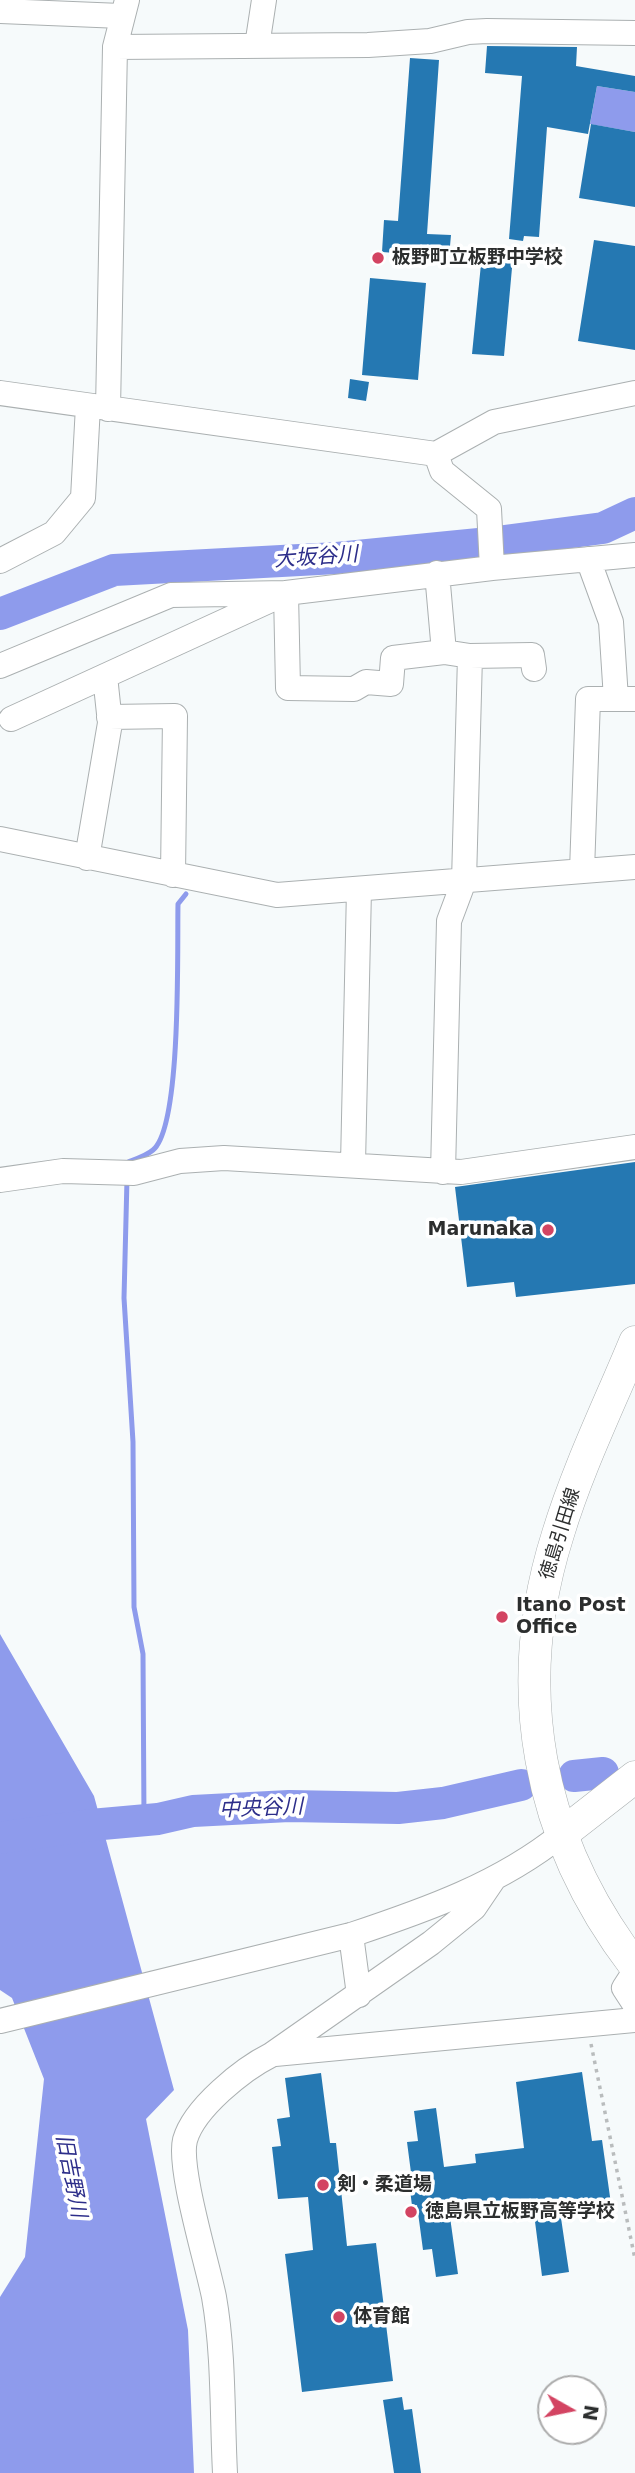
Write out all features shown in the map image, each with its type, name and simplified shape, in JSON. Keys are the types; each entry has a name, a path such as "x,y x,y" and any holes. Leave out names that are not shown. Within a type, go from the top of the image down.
{"main road":[{"name":"徳島引田線","path":"635,1342 557,1535 545,1586 536,1645 534,1722 541,1768 562,1834 582,1884 635,1968"},
{"path":"562,1834 635,1777"}],"street":[{"path":"257,46 264,0"},
{"path":"0,11 124,8 115,47 98,408 83,498 54,533 0,561"},
{"path":"115,47 430,41 468,32 487,31 635,33"},
{"path":"0,393 436,454 494,422 635,393"},
{"path":"436,454 442,471 489,509 492,564"},
{"path":"0,666 172,596 286,593 492,564 635,555"},
{"path":"582,871 588,699 625,699 611,622 588,559"},
{"path":"438,573 444,652"},
{"path":"286,593 288,688 354,689 366,682 391,684 393,658 444,652 470,656 532,655 534,669"},
{"path":"11,719 286,593"},
{"path":"443,1172 449,920 464,881 470,656"},
{"path":"87,858 109,717 105,676"},
{"path":"109,717 175,716 173,875"},
{"path":"0,839 277,895 635,867"},
{"path":"353,1164 359,889"},
{"path":"0,1180 63,1171 129,1173 180,1161 224,1158 353,1164 443,1172 635,1147"},
{"path":"0,2021 351,1934 407,1917 493,1880 533,1857 562,1834"},
{"path":"225,2473 214,2299 184,2162 187,2135 206,2106 249,2066 271,2055 359,1995 474,1908 493,1880"},
{"path":"351,1934 359,1995"},
{"path":"635,1968 624,1988 635,2005"},
{"path":"271,2055 635,2020"}],"path":[{"path":"587,2025 635,2259"}],"water":[{"path":"597,86 635,92 635,132 590,124"},
{"name":"旧吉野川","path":"0,1634 94,1796 174,2090 146,2119 188,2330 194,2473 0,2473 0,2297 25,2257 44,2079 12,1998 0,1990"}],"building":[{"path":"487,46 577,47 576,66 635,76 635,92 597,86 588,134 547,127 539,237 524,236 523,241 509,239 522,76 485,73"},
{"path":"410,58 439,60 427,234 451,235 449,257 382,252 384,220 398,221"},
{"path":"591,124 635,132 635,207 579,198"},
{"path":"594,240 635,246 635,350 578,341"},
{"path":"482,254 513,257 504,356 472,354"},
{"path":"370,278 426,283 418,380 362,375"},
{"path":"350,379 369,382 366,401 348,398"},
{"name":"Marunaka","path":"635,1162 635,1284 516,1297 514,1282 467,1287 455,1187"},
{"path":"582,2072 592,2141 602,2140 612,2211 561,2218 569,2272 542,2276 533,2206 450,2217 458,2274 436,2277 432,2249 423,2250 417,2205 412,2206 410,2189 413,2188 407,2142 418,2141 414,2111 436,2108 444,2167 476,2163 475,2154 524,2148 516,2082"},
{"name":"体育館","path":"321,2073 330,2143 336,2143 347,2246 376,2243 393,2381 302,2392 285,2254 313,2250 308,2197 278,2199 272,2147 281,2146 277,2119 290,2117 285,2078"},
{"path":"402,2397 404,2410 412,2409 421,2473 394,2473 383,2400"}],"waterway":[{"name":"大坂谷川","path":"0,614 114,570 337,558 489,543 603,528 635,513"},
{"path":"128,1166 128,1162 153,1150 162,1134 169,1107 176,1034 178,904 186,894"},
{"path":"127,1179 124,1298 133,1442 134,1607 143,1654 144,1820"},
{"name":"中央谷川","path":"574,1776 603,1773"},
{"name":"中央谷川","path":"0,1838 158,1819 193,1811 289,1806 398,1808 443,1803 521,1785"}],"place":[{"name":"板野町立板野中学校","path":"378,258"},
{"name":"Marunaka","path":"548,1230"},
{"name":"Itano Post Office","path":"502,1617"},
{"name":"剣・柔道場","path":"323,2185"},
{"name":"徳島県立板野高等学校","path":"411,2212"},
{"name":"体育館","path":"339,2317"}]}
